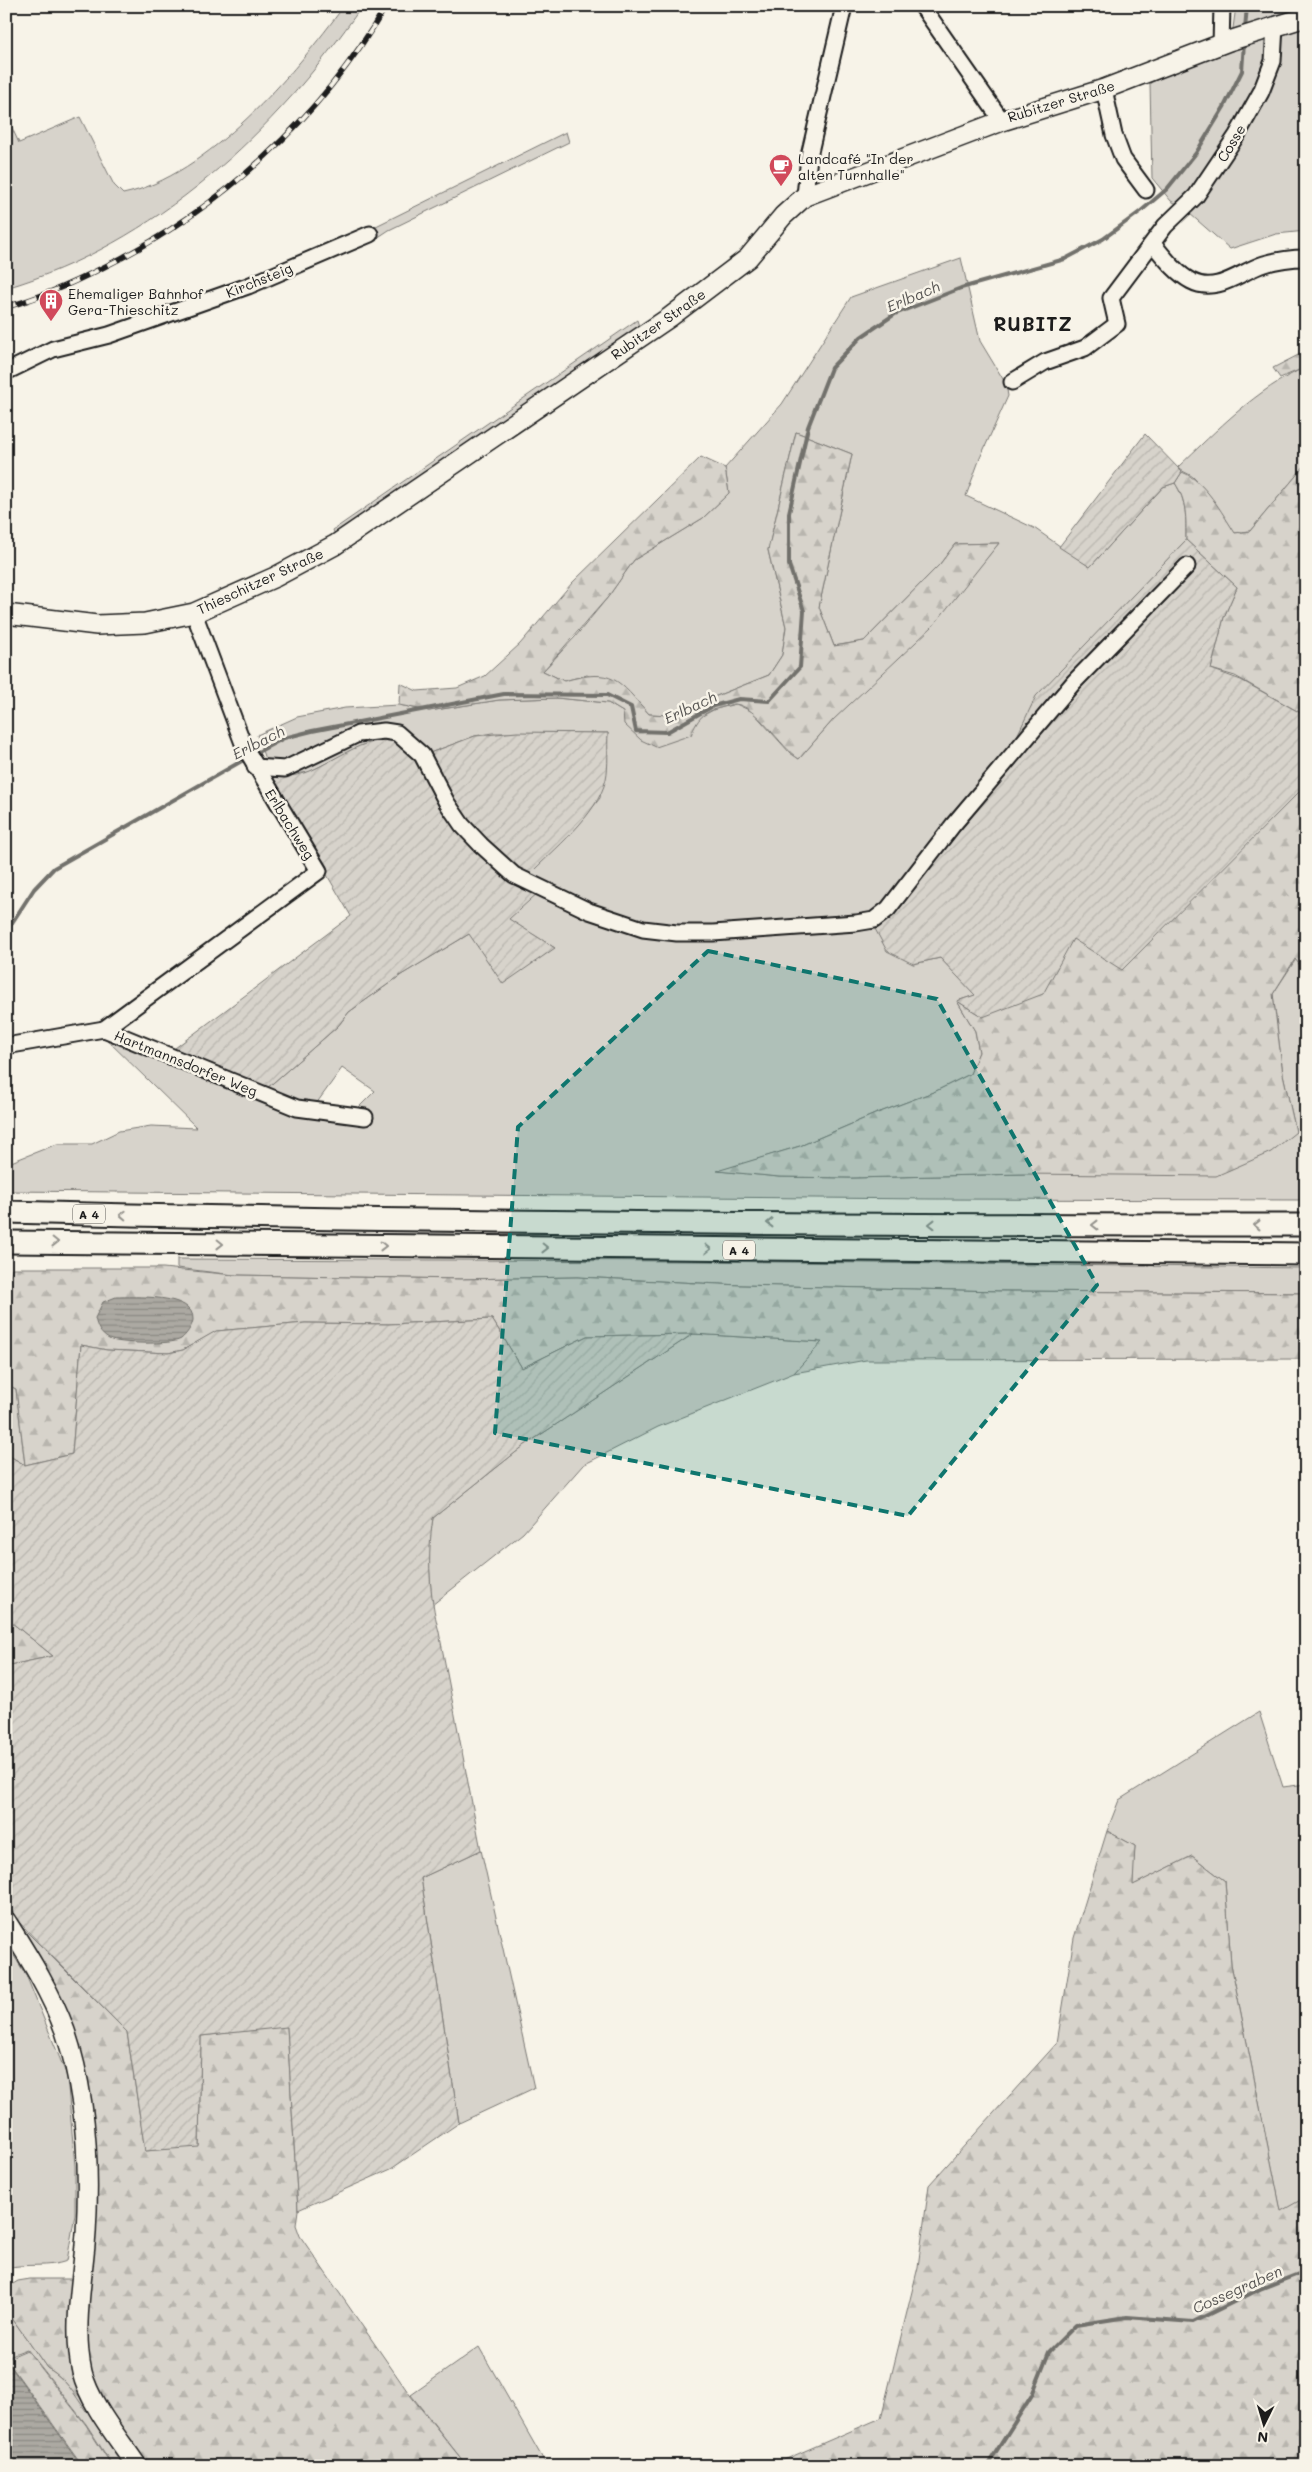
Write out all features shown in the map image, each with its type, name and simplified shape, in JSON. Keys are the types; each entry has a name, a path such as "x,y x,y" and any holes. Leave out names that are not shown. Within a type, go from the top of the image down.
{"highway":[{"name":"A 4","path":"6,1212 172,1216 814,1224 1306,1226"},
{"name":"A 4","path":"6,1242 1306,1254"}],"main road":[{"name":"Rubitzer Straße","path":"1002,121 1104,89 1225,43 1306,16"},
{"path":"805,196 1002,121"},
{"name":"Rubitzer Straße","path":"335,545 670,317 748,258 783,216 805,196"},
{"name":"Thieschitzer Straße","path":"6,614 97,625 145,623 194,613 275,577 335,545"},
{"path":"6,1921 49,1994 65,2031 76,2069 87,2148 89,2184 78,2332 82,2374 106,2420 138,2466"}],"street":[{"path":"805,196 809,156 844,6"},
{"name":"Rubitzer Straße","path":"922,6 1002,121"},
{"path":"1222,6 1225,43"},
{"name":"Cosse","path":"1012,382 1045,362 1084,348 1117,324 1111,298 1166,226 1196,196 1242,126 1261,92 1273,61 1275,26"},
{"path":"1104,89 1114,135 1123,159 1146,190"},
{"name":"Kirchsteig","path":"6,372 53,349 109,335 248,286 370,234"},
{"path":"1153,244 1178,271 1192,282 1209,285 1226,282 1263,264 1306,258"},
{"path":"253,764 285,769 358,734 384,731 397,733 422,755 447,803 462,825 514,874 620,923 643,929 677,933 713,933 856,923 874,920 888,909 966,810 1074,682 1187,566"},
{"name":"Erlbachweg","path":"104,1029 319,871 253,764 244,746 194,613"},
{"name":"Hartmannsdorfer Weg","path":"6,1046 104,1029 297,1108 365,1117"}],"highlighted area":[{"path":"708,951 937,999 1097,1285 908,1516 495,1433 518,1127"}],"green space":[{"path":"344,6 362,6 291,97 251,139 208,178 162,213 113,243 61,268 6,288 6,115 19,143 80,117 114,185 123,194 155,184 187,166 217,144 247,118 301,61"},
{"path":"1236,6 1306,6 1306,231 1276,234 1230,249 1181,206 1171,201 1152,178 1150,83 1231,43"},
{"path":"566,132 569,142 389,230 374,240 368,230"},
{"path":"961,258 980,341 1006,384 1008,396 980,458 966,496 1034,528 1090,567 1163,487 1175,483 1184,503 1186,540 1121,608 990,793 898,908 913,964 940,958 976,995 957,1001 975,1031 979,1052 970,1074 936,1091 875,1114 800,1146 719,1171 779,1177 851,1178 1023,1174 1296,1132 1283,1074 1273,994 1296,959 1306,973 1306,1200 930,1199 6,1191 6,1164 57,1144 92,1144 119,1131 151,1126 197,1128 103,1036 297,1112 355,1111 375,1091 342,1068 316,1104 298,1103 266,1089 338,1026 349,1012 401,975 469,934 555,948 508,919 529,875 585,817 600,798 608,733 492,733 475,736 419,757 383,741 362,745 309,772 275,777 272,781 257,735 297,717 345,708 399,705 429,711 499,700 556,698 608,703 623,712 697,719 715,709 736,704 753,712 790,753 799,759 833,720 976,571 999,543 955,544 940,564 864,641 834,646 819,607 852,454 796,432 768,550 786,627 782,655 769,675 669,715 649,714 639,703 587,675 564,681 543,671 575,637 608,597 634,560 703,518 729,493 725,468 782,404 851,297"},
{"path":"637,320 644,343 341,550 333,530"},
{"path":"1306,351 1306,367 1280,378 1273,368"},
{"path":"1306,367 1306,464 1250,531 1234,533 1216,504 1200,484 1178,467 1238,411 1270,387"},
{"path":"796,432 852,454 819,607 834,646 864,641 940,564 955,544 999,543 932,627 833,720 799,759 752,712 743,706 735,704 709,711 698,721 691,735 656,747 641,740 624,724 623,712 608,703 556,698 499,700 429,711 399,705 400,683 417,691 457,688 485,676 520,644 572,583 701,457 725,468 729,493 703,518 634,560 608,597 543,671 564,681 594,675 605,676 622,685 649,714 669,715 769,675 782,655 786,627 768,550"},
{"path":"1145,434 1182,472 1175,483 1163,487 1090,567 1059,547"},
{"path":"1306,464 1306,716 1235,676 1211,669 1224,617 1237,587 1186,540 1184,503 1175,483 1182,472 1190,476 1212,498 1235,533 1250,531"},
{"path":"1186,540 1237,587 1224,617 1211,669 1241,680 1306,716 1306,785 1122,970 1073,939 1043,994 983,1017 957,1001 975,995 940,958 913,964 887,951 874,927 898,908 990,793 1036,696"},
{"path":"517,732 608,733 607,774 594,806 574,831 529,875 540,891 509,919 555,948 503,984 469,934 401,975 349,1012 338,1026 266,1089 171,1051 351,916 272,781 275,777 306,773 365,744 377,741 389,740 400,743 419,757 475,736"},
{"path":"1306,785 1306,973 1295,959 1273,994 1283,1074 1296,1132 1271,1152 1216,1176 1023,1174 851,1178 779,1177 717,1171 800,1146 875,1114 936,1091 970,1074 979,1052 975,1031 957,1001 983,1017 1073,939 1296,794"},
{"path":"177,1259 697,1261 1306,1268 1306,1293 1000,1291 740,1285 577,1277 460,1279 234,1275 177,1268"},
{"path":"12,1268 163,1268 234,1275 460,1279 577,1277 740,1285 1000,1291 1306,1293 1306,1359 866,1360 794,1373 822,1342 693,1334 587,1336 522,1368 492,1319 389,1324 305,1323 217,1331 183,1350 168,1353 107,1350 81,1345 72,1454 25,1465 16,1389 6,1384 6,1293"},
{"path":"492,1319 522,1368 587,1336 693,1334 525,1445 433,1518 430,1575 433,1604 481,1850 421,1878 459,2123 391,2169 298,2210 287,2027 201,2036 199,2147 145,2151 127,2032 6,1909 6,1666 53,1656 6,1618 6,1454 25,1465 72,1454 81,1345 107,1350 168,1353 183,1350 216,1331 305,1323 389,1324"},
{"path":"693,1334 823,1342 794,1373 658,1427 583,1465 523,1533 432,1605 428,1548 433,1518 525,1445"},
{"path":"6,1384 16,1389 25,1465 6,1454"},
{"path":"6,1618 53,1656 6,1666"},
{"path":"1259,1712 1283,1787 1306,1784 1306,2197 1281,2212 1231,1964 1225,1881 1192,1856 1132,1886 1135,1846 1107,1831 1119,1800"},
{"path":"1107,1831 1135,1846 1133,1885 1192,1856 1225,1881 1231,1964 1281,2211 1306,2197 1306,2466 770,2466 881,2418 918,2267 929,2185 1057,2043 1074,1938"},
{"path":"481,1850 534,2088 459,2123 421,1878"},
{"path":"9,1914 127,2032 145,2151 199,2146 201,2036 287,2026 298,2210 296,2225 300,2236 410,2395 467,2466 149,2466 96,2391 86,2356 84,2076"},
{"path":"6,1943 26,1975 67,2076 75,2166 75,2214 67,2261 6,2268"},
{"path":"30,2279 72,2279 71,2370 90,2408 86,2411 64,2381 47,2368 7,2311 11,2301 6,2288 18,2281"},
{"path":"6,2289 11,2301 7,2311 47,2368 57,2375 78,2397 123,2466 113,2466 86,2424 27,2349 6,2357"},
{"path":"479,2347 547,2466 467,2466 411,2395"},
{"path":"27,2350 86,2425 112,2466 83,2466 6,2359"}],"shaded area":[{"path":"116,1297 148,1297 174,1301 184,1305 191,1311 193,1320 185,1335 176,1341 145,1343 114,1341 103,1335 95,1318 103,1302"},
{"path":"6,2360 82,2466 11,2466 6,2460"}],"waterway":[{"name":"Erlbach","path":"1245,29 1247,6"},
{"name":"Erlbach","path":"254,754 284,738 312,731 504,694 607,695 631,707 636,731 667,732 713,706 739,699 769,701 800,667 804,611 789,565 789,513 808,427 831,368 861,337 895,314 961,288 1065,259 1103,239 1141,211 1167,189 1196,153 1224,107 1242,71 1244,43"},
{"name":"Erlbach","path":"6,932 34,889 54,868 247,758"},
{"name":"Cossegraben","path":"987,2466 1032,2395 1049,2352 1076,2325 1127,2317 1193,2322 1260,2289 1306,2271"}],"railway":[{"path":"6,307 56,290 104,267 147,244 188,218 227,189 299,123 331,86 360,47 386,6"}],"place":[{"name":"Landcafé \"In der alten Turnhalle\"","path":"781,187"},
{"name":"Ehemaliger Bahnhof Gera-Thieschitz","path":"51,322"}],"district":[{"name":"RUBITZ","path":"1033,323"}]}
